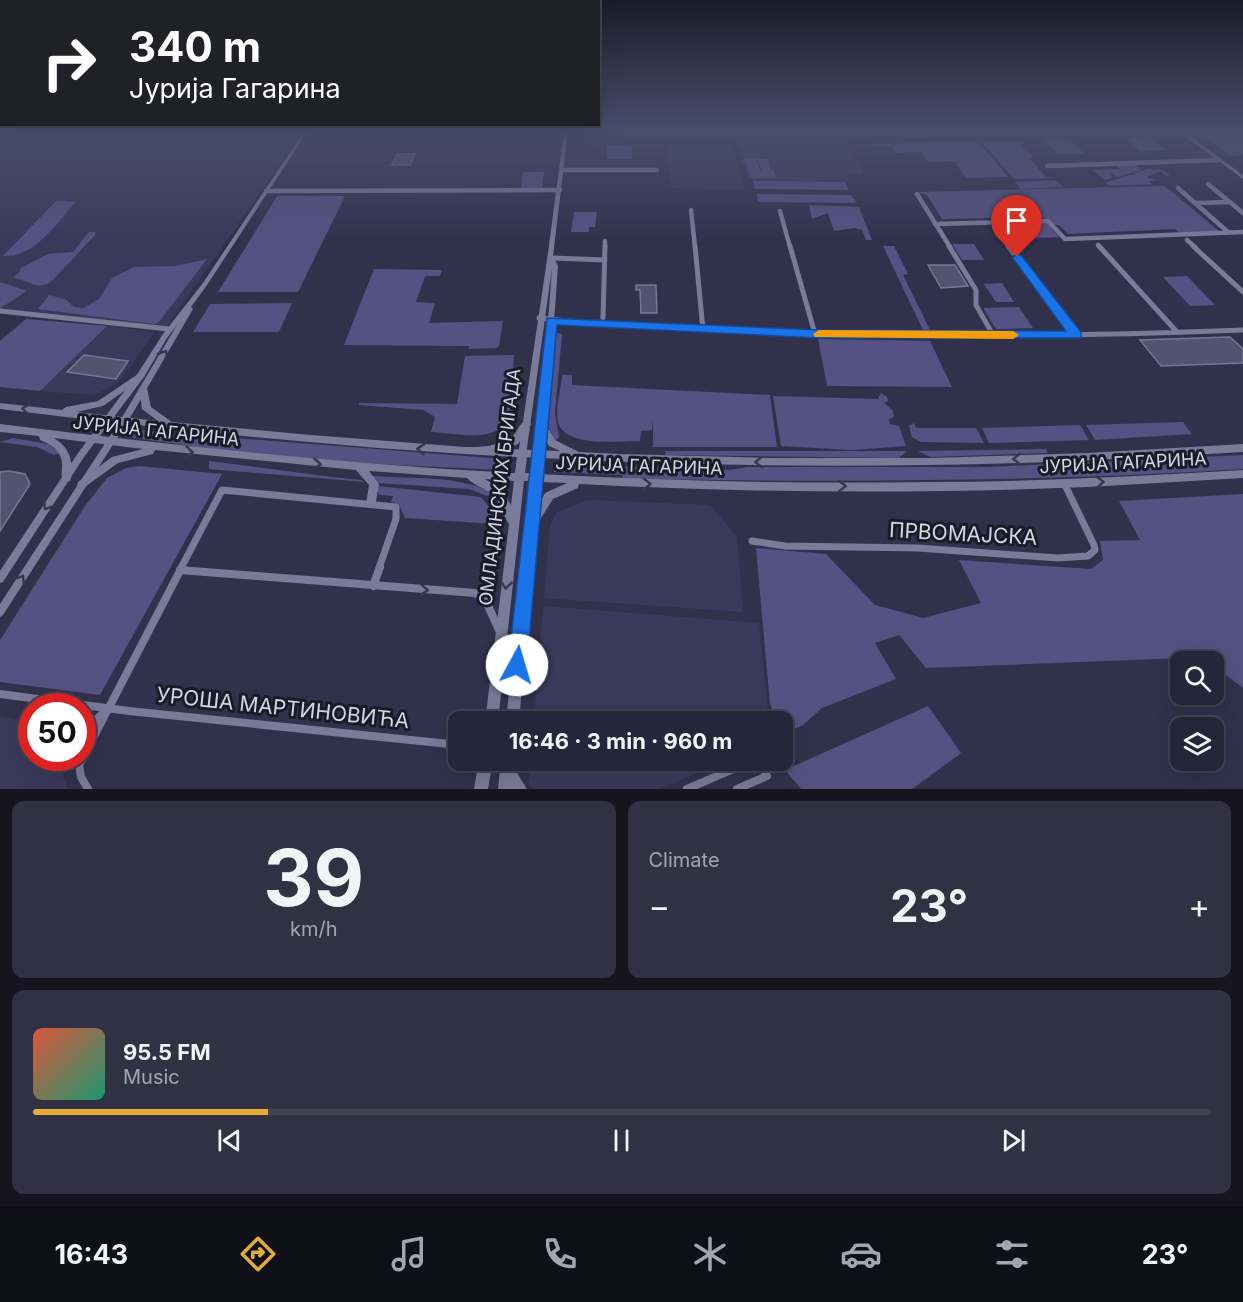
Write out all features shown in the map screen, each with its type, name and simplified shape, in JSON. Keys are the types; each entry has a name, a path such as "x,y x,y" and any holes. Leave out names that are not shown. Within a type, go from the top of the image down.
{"main road":[{"path":"51,412 100,404 141,375"},
{"path":"143,388 149,411 182,427"},
{"name":"ЈУРИЈА ГАГАРИНА","path":"0,406 182,427 522,456 786,462 944,461 1243,448"},
{"path":"540,423 556,446 571,453 597,458"},
{"path":"480,453 511,444 521,435 526,424"},
{"name":"ЈУРИЈА ГАГАРИНА","path":"0,428 167,450 465,476 588,483 866,487 1064,483 1243,474"},
{"path":"33,433 64,450 68,457 66,478"},
{"path":"82,485 100,469 119,458 167,450"},
{"name":"ОМЛАДИНСКИХ БРИГАДА","path":"490,711 522,456"},
{"name":"ОМЛАДИНСКИХ БРИГАДА","path":"513,711 537,456"},
{"path":"360,467 374,484 371,504"},
{"path":"465,476 499,492 506,503 512,527"},
{"path":"530,527 549,496 568,486 588,483"},
{"path":"481,789 484,771"},
{"path":"505,789 506,771"},
{"path":"510,771 519,789"}],"street":[{"path":"0,579 92,440 141,375 169,329 195,298 281,168"},
{"path":"1231,168 1243,177"},
{"path":"562,170 657,170"},
{"name":"ОМЛАДИНСКИХ БРИГАДА","path":"522,456 539,318 552,258 562,170"},
{"path":"1208,184 1243,213"},
{"path":"1178,188 1228,232"},
{"path":"266,191 560,190"},
{"path":"917,194 976,290 976,305 993,335"},
{"path":"1195,203 1229,202"},
{"path":"691,210 703,330"},
{"path":"780,212 815,334"},
{"path":"935,224 1048,221 1065,239 1243,232"},
{"path":"1187,240 1243,292"},
{"path":"603,318 605,241"},
{"path":"1007,244 1076,335"},
{"path":"1098,245 1177,332"},
{"path":"552,258 604,260"},
{"name":"ОМЛАДИНСКИХ БРИГАДА","path":"537,456 551,321 555,266 552,258"},
{"path":"0,612 124,421 185,320 195,298"},
{"path":"0,311 169,329"},
{"path":"539,318 551,321 703,330 815,334 1076,335 1243,330"},
{"name":"ПРВОМАЈСКА","path":"752,541 805,547 918,548 1058,558 1088,556 1095,550 1094,545 1064,483"},
{"path":"96,734 107,708 222,490 392,506 398,510 373,586"},
{"path":"180,570 481,596 489,607 500,632"},
{"name":"УРОША МАРТИНОВИЋА","path":"0,694 107,708 448,742"},
{"path":"96,720 107,708"},
{"path":"80,771 88,789"},
{"path":"687,789 729,771"},
{"path":"737,789 767,776 765,771"}],"shaded area":[{"path":"0,168 277,168 165,329 0,311"},
{"path":"669,168 738,168 744,190 671,188"},
{"path":"744,168 860,168 864,175 848,175 849,181 747,180"},
{"path":"747,168 759,168 760,171 754,172 762,171 761,168 770,168 776,178 750,178"},
{"path":"959,168 1000,168 1008,177 966,178"},
{"path":"1004,168 1038,168 1046,177 1057,178 1014,179"},
{"path":"1139,168 1141,170 1117,177 1109,172 1112,178 1106,180 1093,170"},
{"path":"1148,169 1163,170 1170,175 1166,176 1160,171 1147,177 1156,180 1149,181 1152,184 1110,186 1105,183 1136,175 1134,173"},
{"path":"523,172 544,172 542,188 521,188"},
{"path":"1056,180 1063,187 1021,189 1015,182"},
{"path":"753,181 845,182 849,190 755,189"},
{"path":"1165,186 1219,231 1180,233 1175,229 1068,234 1059,225 1054,225 1043,217 942,219 927,195 917,192"},
{"path":"757,194 851,195 857,203 758,202"},
{"path":"277,196 345,196 298,292 218,292"},
{"path":"56,201 76,202 53,229 35,245 15,255 3,256"},
{"path":"809,205 859,207 872,240 866,240 862,230 855,228 834,231 828,213 812,219"},
{"path":"574,212 597,212 595,227 589,227 589,232 571,232"},
{"path":"1023,223 1048,224 1059,237 1036,238"},
{"path":"89,232 95,232 95,235 50,283 39,286 13,277 20,272 21,268 48,254 73,252"},
{"path":"952,244 974,244 984,260 962,260"},
{"path":"883,246 894,246 908,274 903,275 930,330 923,330"},
{"path":"207,259 159,322 154,324 38,309 49,295 65,299 74,307 83,308 99,299 112,278 134,267 176,266"},
{"path":"374,269 442,270 440,276 425,276 416,302 435,303 429,323 503,321 499,346 469,349 469,346 344,345"},
{"path":"1187,276 1215,305 1190,306 1163,277"},
{"path":"0,282 27,291 0,308"},
{"path":"1002,283 1014,302 996,302 984,284"},
{"path":"292,303 279,332 193,332 210,304"},
{"path":"1019,307 1033,328 996,329 983,308"},
{"path":"26,319 107,326 40,391 0,387 0,341"},
{"path":"107,326 155,332 119,381 111,387 94,395 40,391"},
{"path":"554,334 562,334 555,414 559,437 555,441 546,423"},
{"path":"818,339 930,341 952,387 827,386"},
{"path":"514,355 509,422 492,433 472,435 431,432 435,417 424,410 359,405 359,403 457,404 465,356"},
{"path":"562,375 572,375 572,385 770,395 777,447 653,447 653,419 652,430 641,431 640,441 607,442 571,436 563,430 557,417"},
{"path":"881,393 887,397 888,401 884,403 893,411 894,417 889,419 890,424 899,426 906,446 852,450 781,446 773,396 878,399"},
{"path":"1183,422 1192,434 1095,440 1086,425"},
{"path":"914,423 916,428 976,428 984,443 921,442 912,437 909,426"},
{"path":"1080,425 1089,440 989,443 982,428"},
{"path":"134,429 191,437 235,438 503,459 500,470 376,464 226,451 129,437"},
{"path":"13,438 48,444 60,453 54,455 37,447 0,442"},
{"path":"1046,449 1048,453 930,457 918,451"},
{"path":"665,451 907,451 899,458 665,455"},
{"path":"1243,455 1243,469 1014,479 784,481 631,479 623,478 622,475 554,472 556,464 729,470 747,467 988,467"},
{"path":"209,461 361,480 365,482 209,469"},
{"path":"139,466 222,474 100,695 0,682 0,640 85,506 107,478 126,468"},
{"path":"372,476 466,483 494,493 487,496 469,489 378,483"},
{"path":"377,486 481,497 494,513 495,524 405,518 399,504 391,502 393,496 379,495"},
{"path":"1243,494 1243,688 1224,674 1224,651 1170,651 1170,659 926,668 899,635 875,643 896,679 822,708 803,725 793,730 793,711 773,711 770,704 756,548 826,554 875,605 923,618 981,603 959,560 1091,569 1103,560 1100,541 1140,540 1119,501"},
{"path":"588,500 710,505 737,537 743,612 544,598 550,525 557,512"},
{"path":"543,606 759,623 768,711 535,711"},
{"path":"928,706 961,753 912,789 801,789 786,771 793,771 793,766"},
{"path":"0,717 18,720 18,771 63,771 68,789 0,789"},
{"path":"530,771 702,771 660,789 535,789 529,786"}],"building":[{"path":"928,265 955,265 968,286 941,288"},
{"path":"636,285 656,285 657,313 641,313 640,290 636,290"},
{"path":"1230,337 1243,349 1243,363 1161,366 1140,340"},
{"path":"84,355 128,361 116,379 67,372"},
{"path":"0,472 25,474 30,484 0,531"}],"slow traffic":[{"path":"819,334 1013,335"}],"route":[{"path":"517,665 551,321 820,334 1076,335 1017,257"}]}
